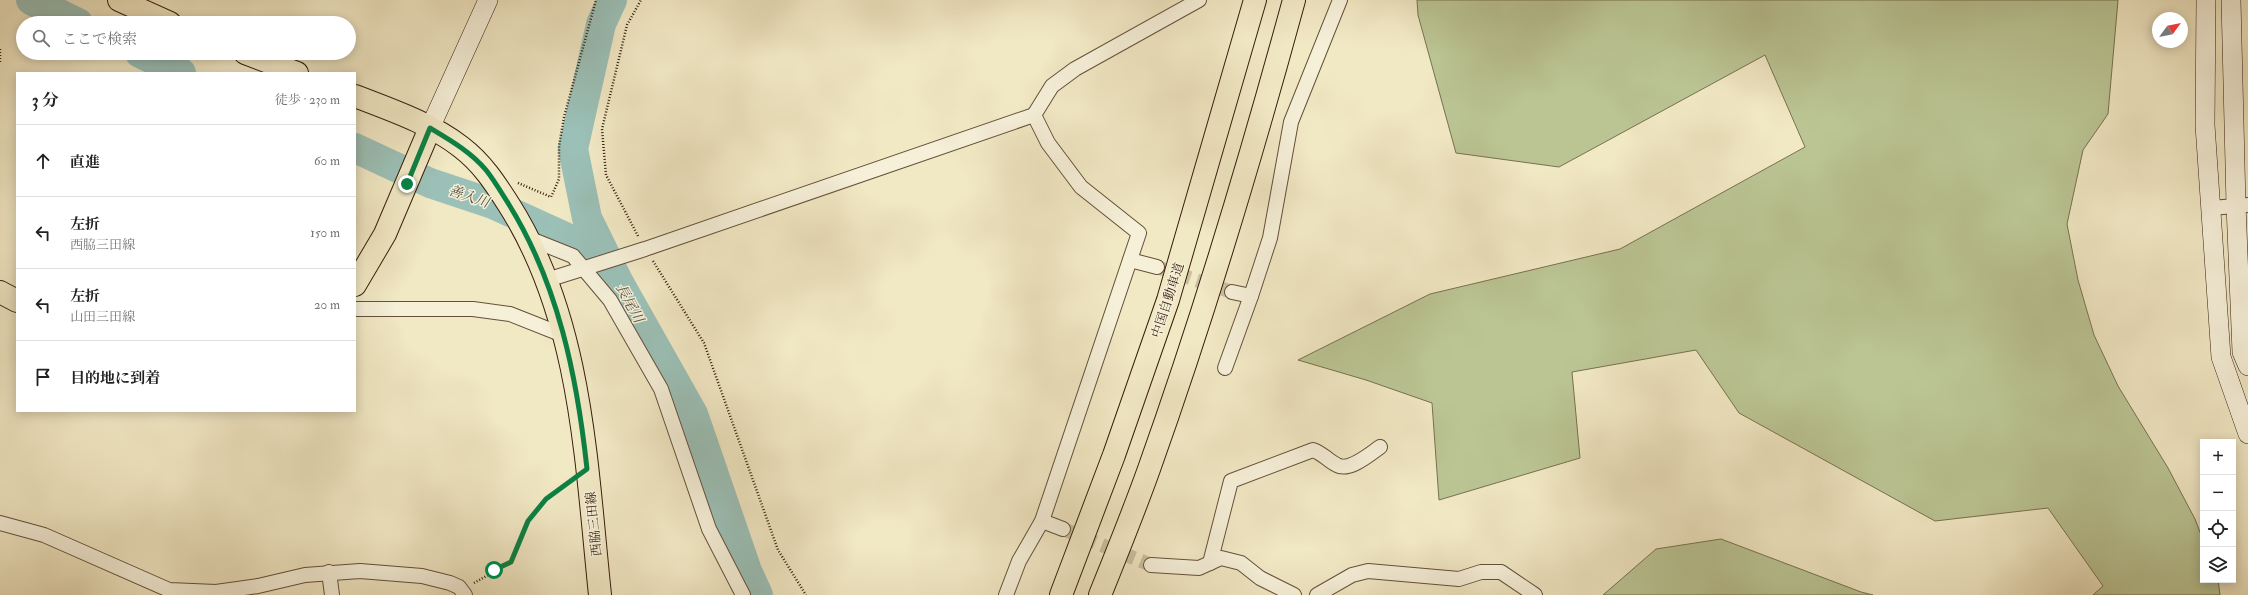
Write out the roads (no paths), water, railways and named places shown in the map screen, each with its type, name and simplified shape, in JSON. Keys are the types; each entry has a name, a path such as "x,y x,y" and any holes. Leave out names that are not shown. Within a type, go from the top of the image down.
{"main road":[{"path":"119,0 154,16"},
{"name":"中国自動車道","path":"1061,595 1114,455 1168,300 1255,0"},
{"path":"1100,595 1149,470 1201,316 1267,100 1294,0"},
{"path":"263,60 294,72"},
{"name":"西脇三田線","path":"356,96 397,112 430,128 461,146 486,170 506,183 547,280 569,352 580,408 600,595"},
{"path":"356,283 385,234 430,128"},
{"path":"0,292 16,300"}],"street":[{"path":"430,128 488,0"},
{"path":"547,280 645,249 1034,115 1052,86 1075,69 1198,0"},
{"path":"1225,368 1270,238 1290,122 1340,0"},
{"path":"2206,0 2205,125 2221,357 2248,434"},
{"path":"2231,0 2242,205 2242,352 2248,366"},
{"path":"1006,595 1019,561 1042,521 1139,233 1081,187 1048,143 1034,115"},
{"path":"2211,208 2242,205"},
{"path":"526,233 573,256 610,300 661,389 709,529 743,595"},
{"path":"1130,260 1157,267"},
{"path":"1232,292 1251,296"},
{"path":"356,309 473,310 502,313 563,335"},
{"path":"1210,563 1231,481 1313,450 1325,455 1338,466 1346,467 1380,447"},
{"path":"1042,521 1062,529"},
{"path":"0,523 44,535 169,590 216,592 329,572 360,571 414,575 450,583 464,593"},
{"path":"1151,565 1199,568 1221,558 1241,563 1260,578 1294,595"},
{"path":"1317,595 1352,575 1368,570 1459,579 1481,572 1501,572 1535,595"},
{"path":"329,572 332,595"}],"waterway":[{"name":"善入川","path":"31,0 64,16"},
{"name":"長尾川","path":"612,0 601,24 573,149 587,218 618,281 693,414 747,571 758,595"},
{"name":"善入川","path":"154,60 179,72"},
{"name":"善入川","path":"356,148 430,183 493,204 567,238 609,273"}],"tunnel":[{"path":"1157,267 1232,292"},
{"path":"1063,529 1151,565"}]}
